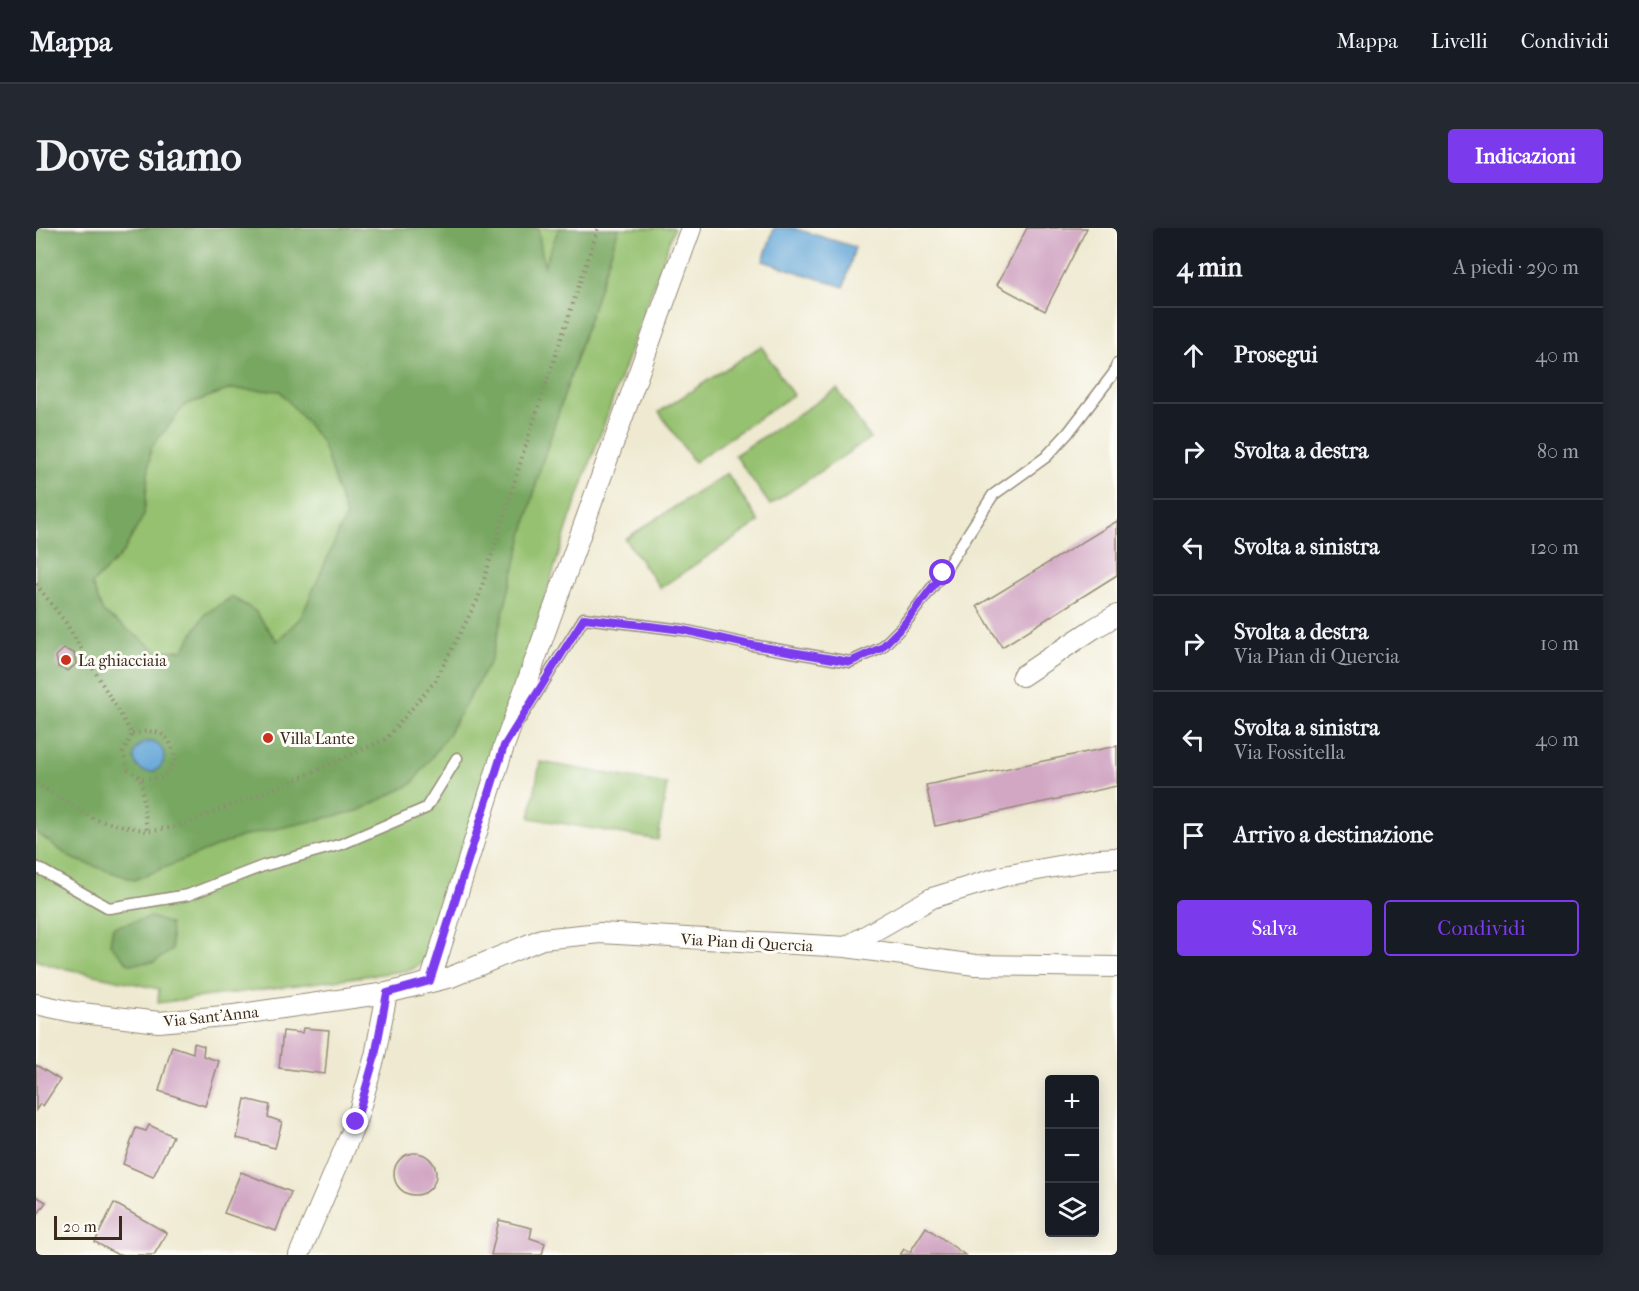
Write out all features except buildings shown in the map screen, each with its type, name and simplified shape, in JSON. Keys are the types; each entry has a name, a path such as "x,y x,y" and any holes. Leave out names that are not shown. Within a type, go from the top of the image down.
{"street":[{"path":"430,981 504,746 691,228"},
{"path":"1022,676 1117,615"},
{"path":"846,948 932,898 1004,876 1098,858 1117,858"},
{"name":"Via Pian di Quercia","path":"387,993 451,977 542,939 600,933 846,948 975,965 1117,968"},
{"path":"299,1255 356,1122 375,1056 387,993"},
{"name":"Via Sant'Anna","path":"36,1004 73,1012 159,1022 234,1015 387,993"}],"lane":[{"path":"504,746 584,618 683,630 746,644 850,662 881,648 902,627 943,573 993,495 1046,457 1068,434 1114,373 1117,364"},
{"path":"36,867 110,908 188,895 263,866 342,844 426,808 457,758"}],"path":[{"path":"36,783 96,820 147,831 176,827 296,780 386,739 435,681 478,599 529,435 598,228"},
{"path":"36,584 66,623 132,734"},
{"path":"149,730 162,734 173,745 176,762 162,778 141,778 128,769 123,753 132,734 149,730"},
{"path":"141,778 147,831"}],"green space":[{"name":"Villa Lante","path":"36,228 674,228 570,519 431,957 411,970 158,1003 159,989 49,965 36,960"},
{"name":"Villa Lante","path":"36,228 538,228 544,266 559,228 619,228 541,466 491,660 447,736 412,784 358,811 243,836 134,880 71,858 36,832","holes":["231,389 280,391 322,442 346,516 301,617 277,641 255,611 232,597 205,614 183,650 158,651 103,612 92,584 122,554 144,515 151,448 185,405"]},
{"path":"761,346 793,395 694,462 659,412"},
{"path":"837,389 870,438 770,505 735,455"},
{"path":"727,473 759,522 660,588 625,539"},
{"path":"540,762 667,784 658,840 530,818"},
{"path":"151,917 170,924 172,950 154,962 129,964 110,944 113,927"}],"water":[{"path":"774,228 793,228 855,247 844,287 763,261"},
{"path":"149,742 160,746 164,757 160,768 149,772 138,768 134,757 138,746"}],"place":[{"name":"La ghiacciaia","path":"66,660"},
{"name":"Villa Lante","path":"268,738"}],"route":[{"path":"356,1122 375,1056 387,993 430,981 504,746 584,618 683,630 746,644 850,662 881,648 902,627 943,573"}]}
